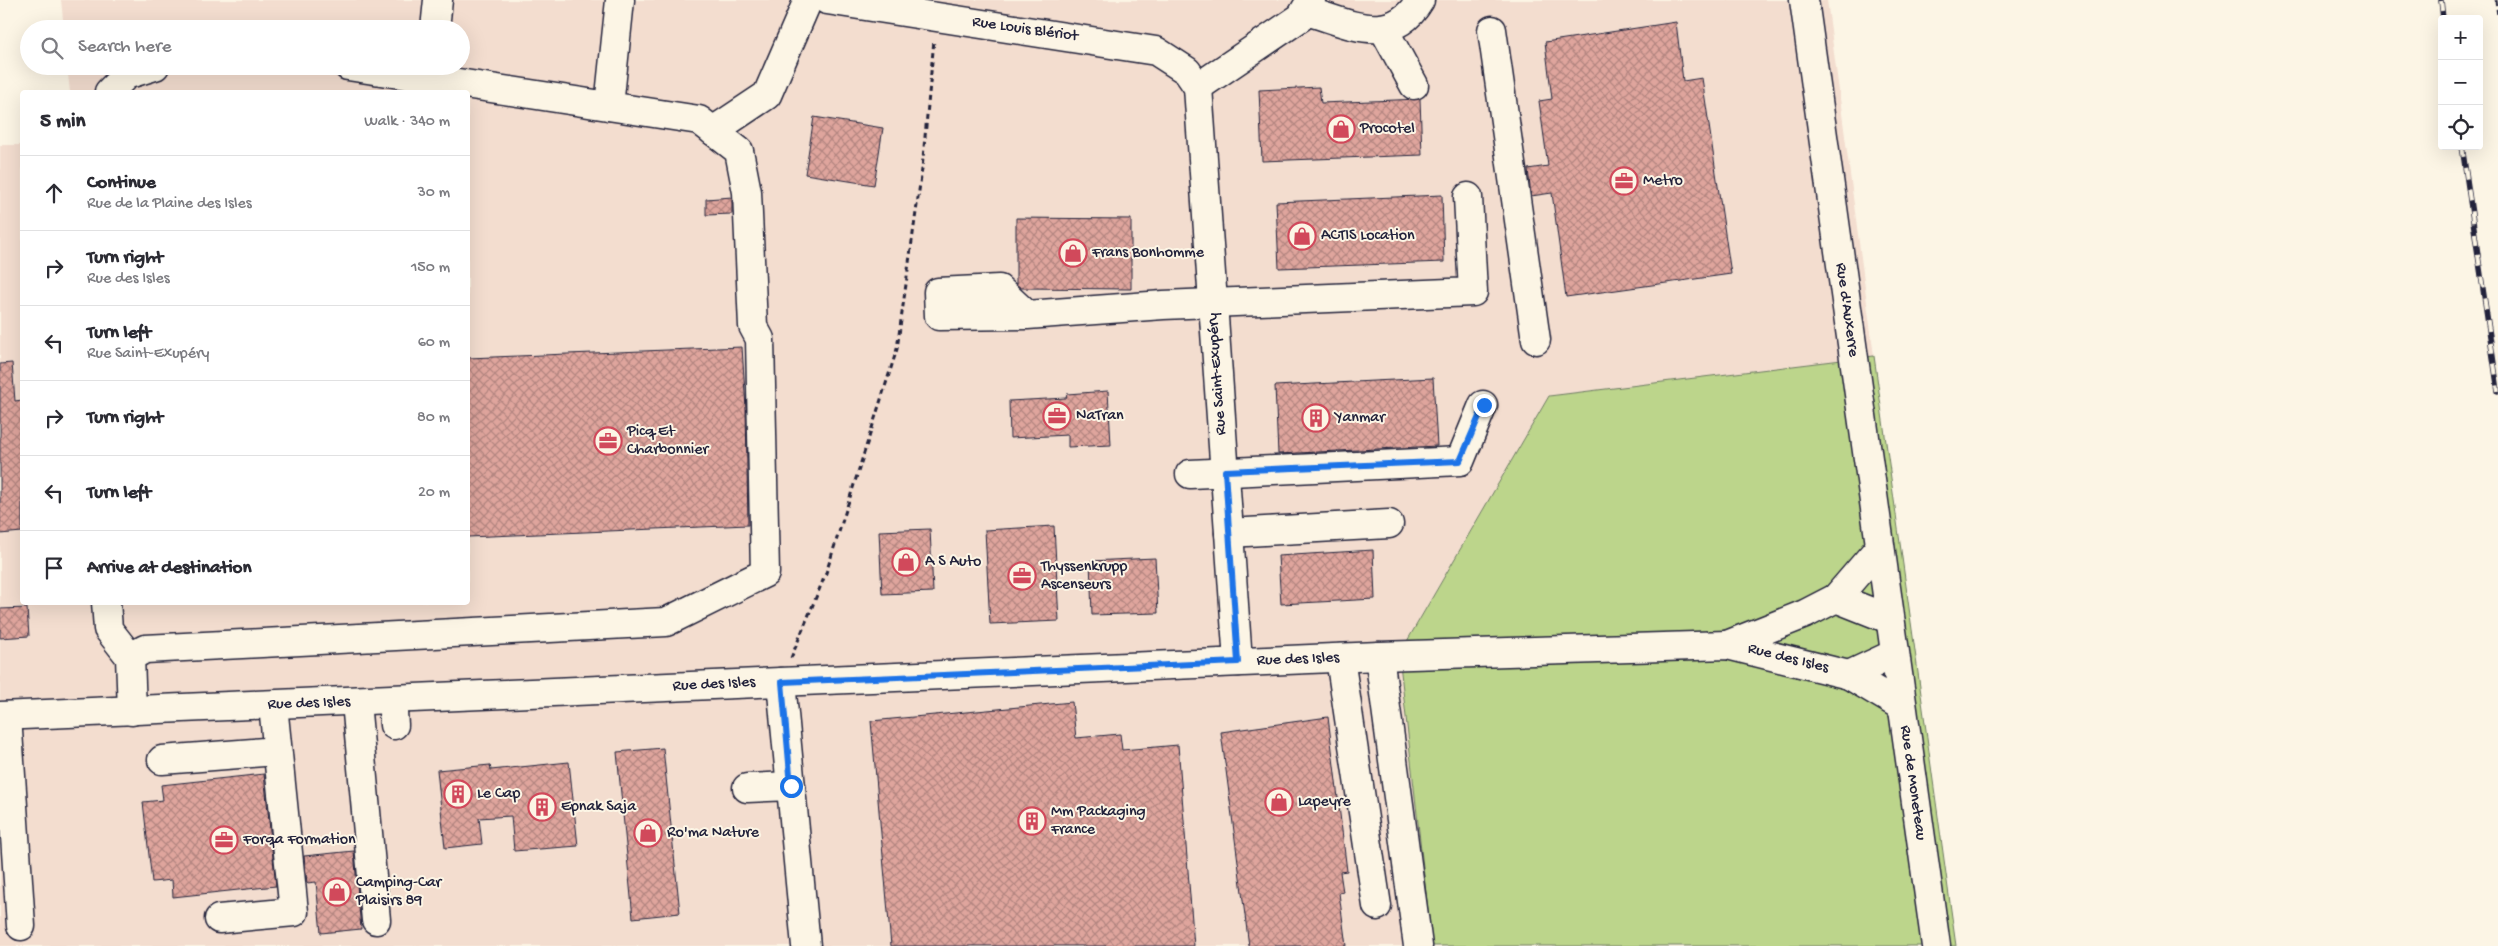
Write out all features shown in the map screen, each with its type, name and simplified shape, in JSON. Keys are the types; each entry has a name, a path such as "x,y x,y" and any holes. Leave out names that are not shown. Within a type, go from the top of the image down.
{"street":[{"path":"435,20 438,0"},
{"path":"609,106 620,0"},
{"path":"713,131 767,95 808,0"},
{"name":"Rue Louis Blériot","path":"827,0 1156,51 1192,79"},
{"path":"1192,79 1314,9 1363,29 1383,28 1405,17 1420,0"},
{"name":"Rue d'Auxerre","path":"1804,0 1889,619"},
{"path":"1383,28 1414,85"},
{"path":"1492,30 1536,340"},
{"path":"111,90 126,75"},
{"path":"130,657 145,649 666,622 765,573 760,339 753,326 747,192 739,151 699,120 609,106 445,75"},
{"name":"Rue Saint-Exupéry","path":"1192,79 1213,303 1238,662"},
{"path":"1027,314 1213,303 1473,292 1468,197"},
{"path":"1190,474 1460,461 1484,405"},
{"path":"1229,533 1389,524"},
{"name":"Rue des Isles","path":"1727,645 1805,614 1836,598 1879,548"},
{"path":"1836,598 1889,619"},
{"path":"106,605 108,629 130,657 132,711"},
{"name":"Rue de Moneteau","path":"1889,619 1936,946"},
{"name":"Rue des Isles","path":"4,716 356,702 393,713 782,682 1379,656 1727,645 1849,675 1901,706"},
{"name":"Rue des Isles","path":"1849,675 1894,654"},
{"path":"1379,656 1418,946"},
{"path":"1340,658 1377,906"},
{"path":"782,682 806,946"},
{"path":"356,702 376,920"},
{"path":"218,919 294,912 273,705"},
{"path":"4,716 21,926"},
{"path":"162,760 277,751"},
{"path":"746,788 791,786"}],"path":[{"path":"2496,0 2498,16"},
{"path":"782,682 826,573 897,349 922,169 936,17"}],"shaded area":[{"path":"61,0 1827,0 1874,356 1549,396 1399,655 1432,946 0,946 0,145 20,145 20,605 470,605 470,90 70,90 68,75 470,75 470,20 63,20"}],"green space":[{"path":"1874,356 1956,946 1432,946 1399,655 1549,396"}],"building":[{"name":"Metro","path":"1676,22 1683,81 1702,78 1731,274 1566,297 1552,193 1531,196 1528,169 1548,166 1539,101 1552,99 1545,42"},
{"name":"Procotel","path":"1319,87 1321,103 1420,99 1422,155 1262,161 1259,90"},
{"path":"814,117 883,128 874,185 805,174"},
{"path":"1442,195 1444,262 1279,268 1276,202"},
{"path":"732,197 732,214 706,215 706,199"},
{"name":"Frans Bonhomme","path":"1016,218 1131,219 1131,289 1021,288 1016,284"},
{"name":"Picq Et Charbonnier","path":"742,347 746,409 748,525 470,537 470,358"},
{"path":"12,363 15,401 20,400 20,532 0,534 0,364"},
{"path":"1433,378 1437,446 1278,454 1275,386"},
{"name":"NaTran","path":"1108,391 1111,445 1068,447 1068,435 1010,438 1009,401 1066,398 1067,394"},
{"name":"Thyssenkrupp Ascenseurs","path":"1054,526 1059,621 990,624 985,530"},
{"name":"A S Auto","path":"930,529 933,592 882,594 879,531"},
{"path":"1373,550 1375,599 1281,604 1278,556"},
{"path":"1155,558 1158,613 1092,615 1090,561"},
{"path":"27,608 29,636 0,638 0,609"},
{"name":"Mm Packaging France","path":"1072,702 1076,738 1120,734 1122,750 1178,745 1194,946 891,946 871,721"},
{"name":"Lapeyre","path":"1328,717 1347,871 1340,872 1343,892 1339,893 1346,946 1249,946 1221,732"},
{"name":"Ro'ma Nature","path":"663,748 680,913 633,918 617,752"},
{"path":"569,762 578,846 514,851 511,816 479,818 482,844 445,848 437,770 490,765 491,770"},
{"name":"Forqa Formation","path":"264,774 276,886 173,897 172,880 152,882 143,802 163,800 161,785"},
{"name":"Camping-Car Plaisirs 89","path":"354,851 361,929 321,933 316,882 307,883 304,856"}],"railway":[{"path":"2441,0 2443,15"},
{"path":"2463,150 2498,391"}],"place":[{"name":"Procotel","path":"1341,129"},
{"name":"Metro","path":"1624,181"},
{"name":"ACTIS Location","path":"1302,236"},
{"name":"Frans Bonhomme","path":"1073,253"},
{"name":"NaTran","path":"1057,416"},
{"name":"Yanmar","path":"1316,418"},
{"name":"Picq Et Charbonnier","path":"608,441"},
{"name":"A S Auto","path":"906,562"},
{"name":"Thyssenkrupp Ascenseurs","path":"1022,576"},
{"name":"Le Cap","path":"458,794"},
{"name":"Lapeyre","path":"1279,802"},
{"name":"Epnak Saja","path":"542,807"},
{"name":"Mm Packaging France","path":"1032,821"},
{"name":"Ro'ma Nature","path":"648,833"},
{"name":"Forqa Formation","path":"224,840"},
{"name":"Camping-Car Plaisirs 89","path":"337,892"}],"route":[{"path":"791,786 782,682 1238,662 1225,471 1460,461 1484,405"}]}
